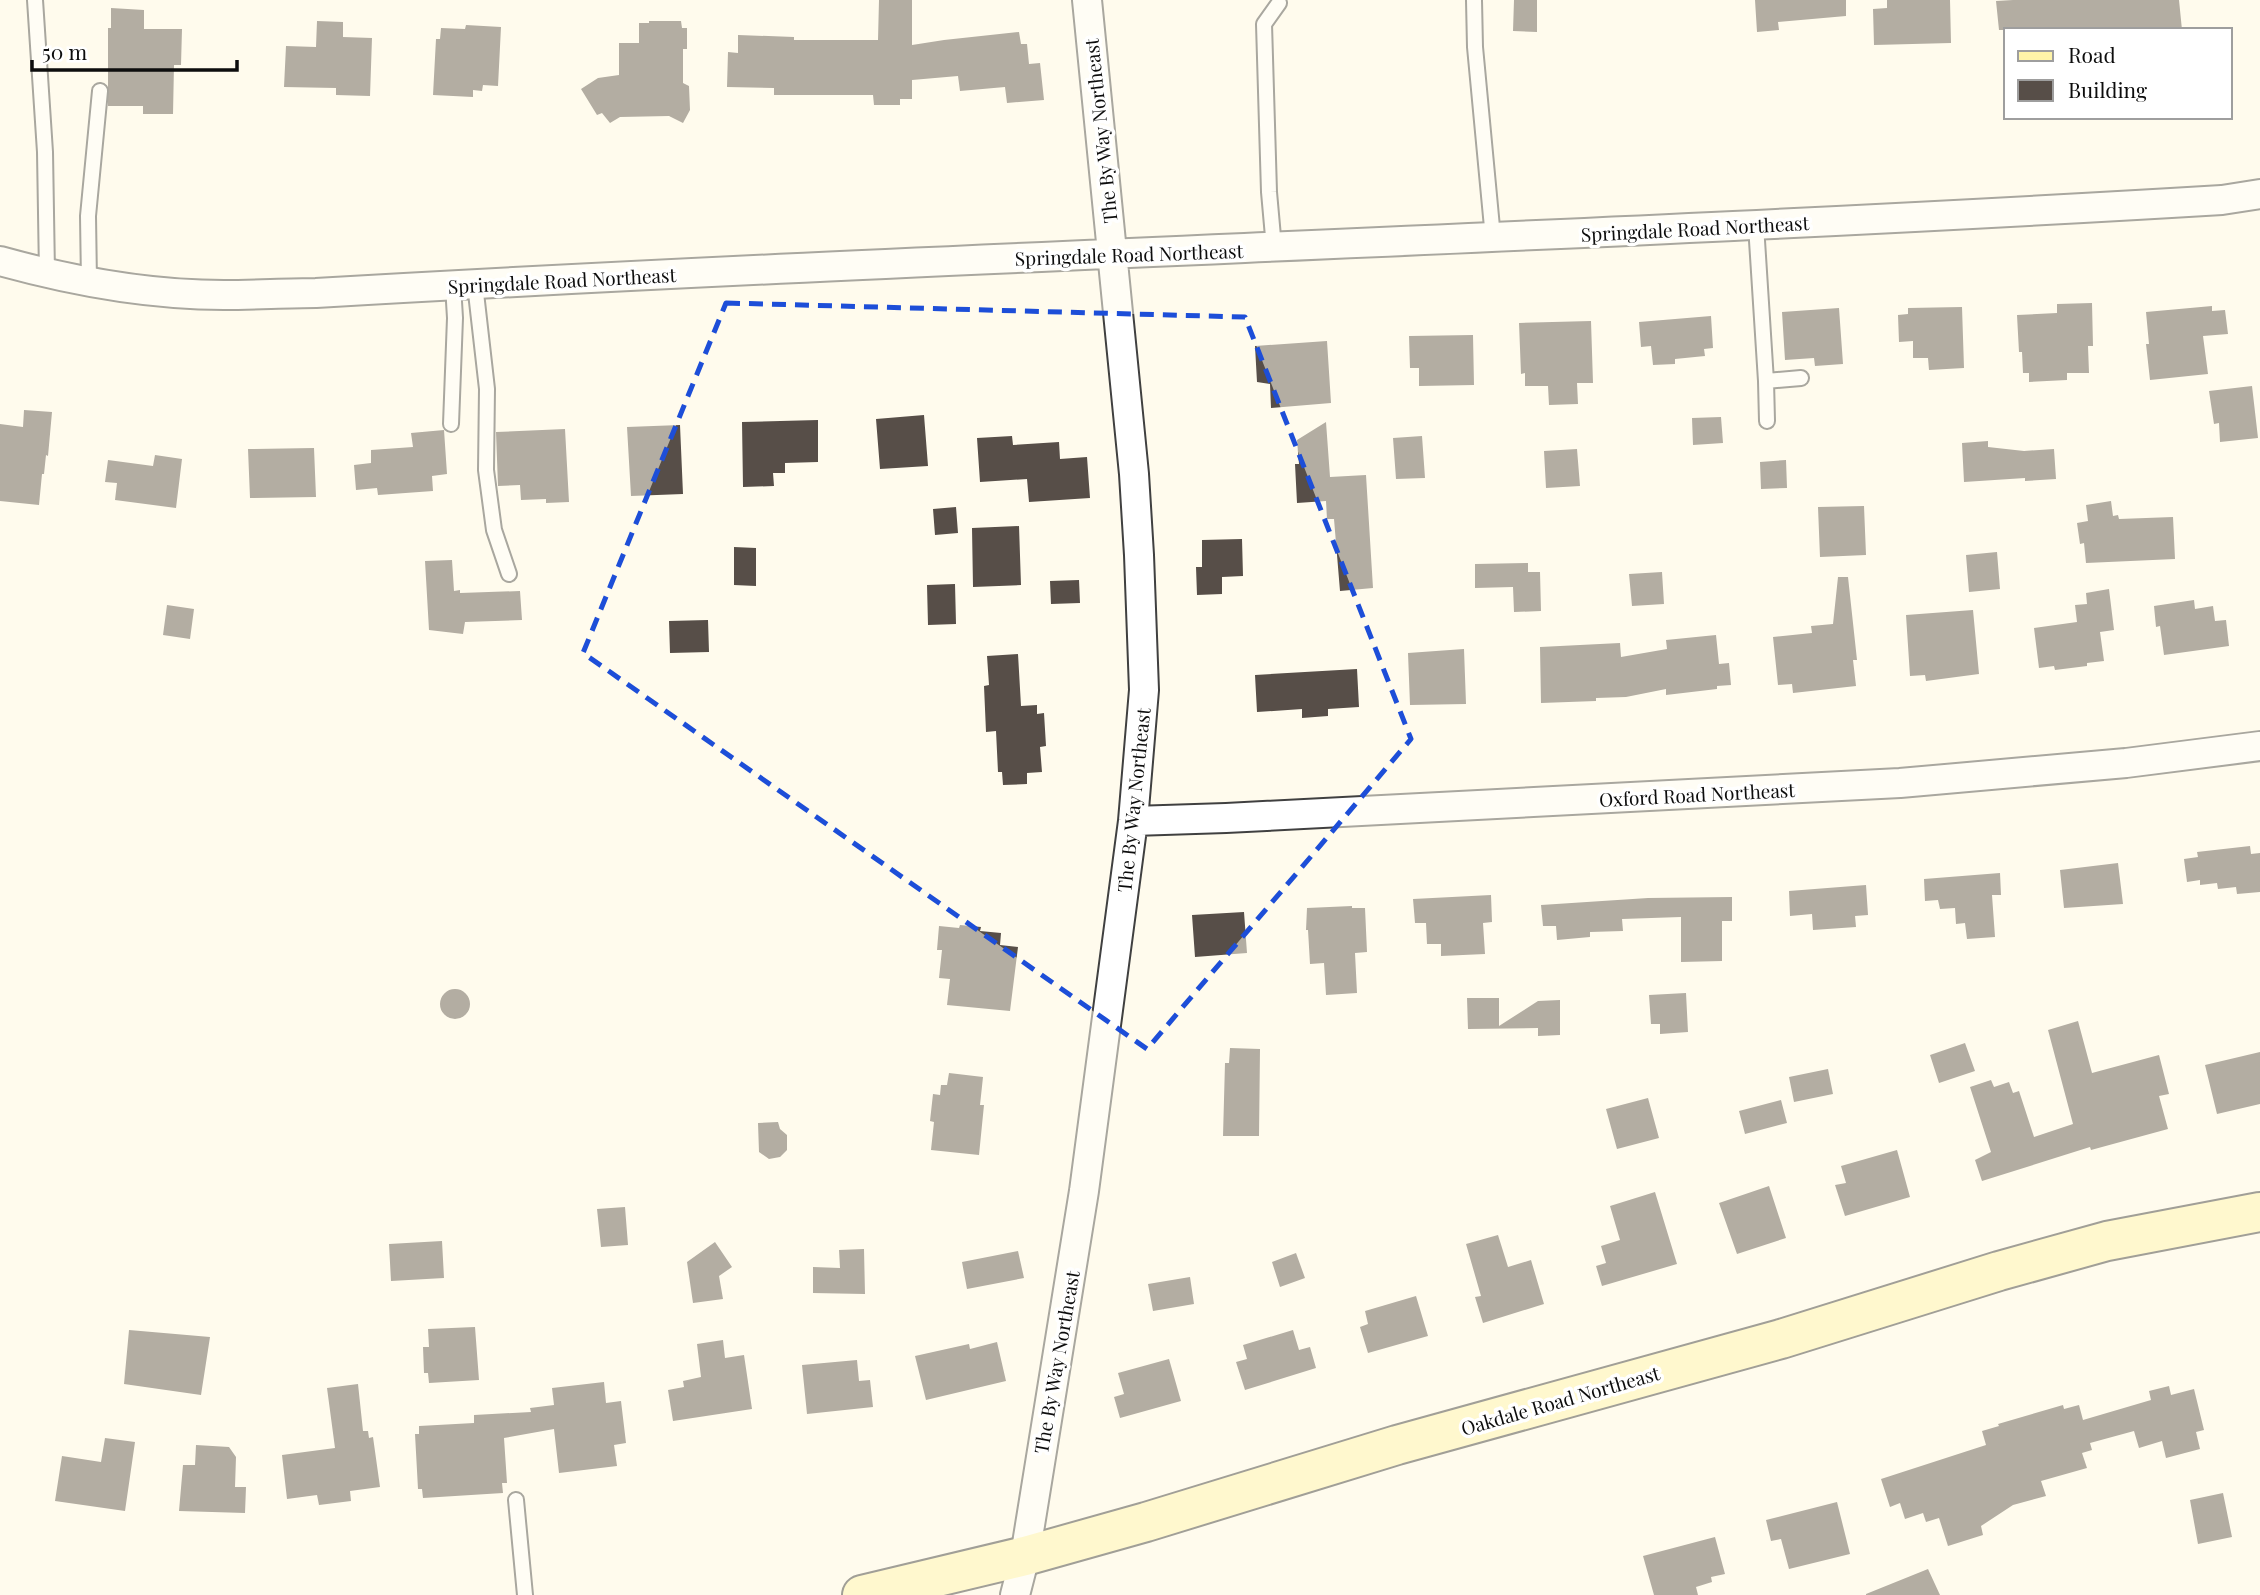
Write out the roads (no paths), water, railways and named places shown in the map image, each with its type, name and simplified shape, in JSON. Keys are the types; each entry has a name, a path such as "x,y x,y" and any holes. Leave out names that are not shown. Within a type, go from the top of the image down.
{"street":[{"name":"The By Way Northeast","path":"1015,1595 1025,1556 1084,1191 1142,736 1143,651 1135,488 1087,0"},
{"name":"Springdale Road Northeast","path":"0,261 89,282 129,288 222,295 316,293 1756,225 2208,201 2260,194"},
{"name":"Oxford Road Northeast","path":"1133,821 1900,783 2126,763 2260,746"},
{"name":"Oakdale Road Northeast","path":"862,1595 1025,1556 1146,1522 1396,1445 1781,1339 2011,1267 2107,1241 2260,1212"}],"lane":[{"path":"34,0 45,152 47,273"},
{"path":"1474,0 1475,47 1493,238"},
{"path":"1274,247 1269,192 1264,24 1279,3"},
{"path":"89,282 89,216 100,91"},
{"path":"1756,225 1767,421"},
{"path":"452,424 454,318 464,285"},
{"path":"464,285 487,388 486,470 494,530 509,574"},
{"path":"1766,381 1801,378"},
{"path":"516,1500 525,1595"}]}
